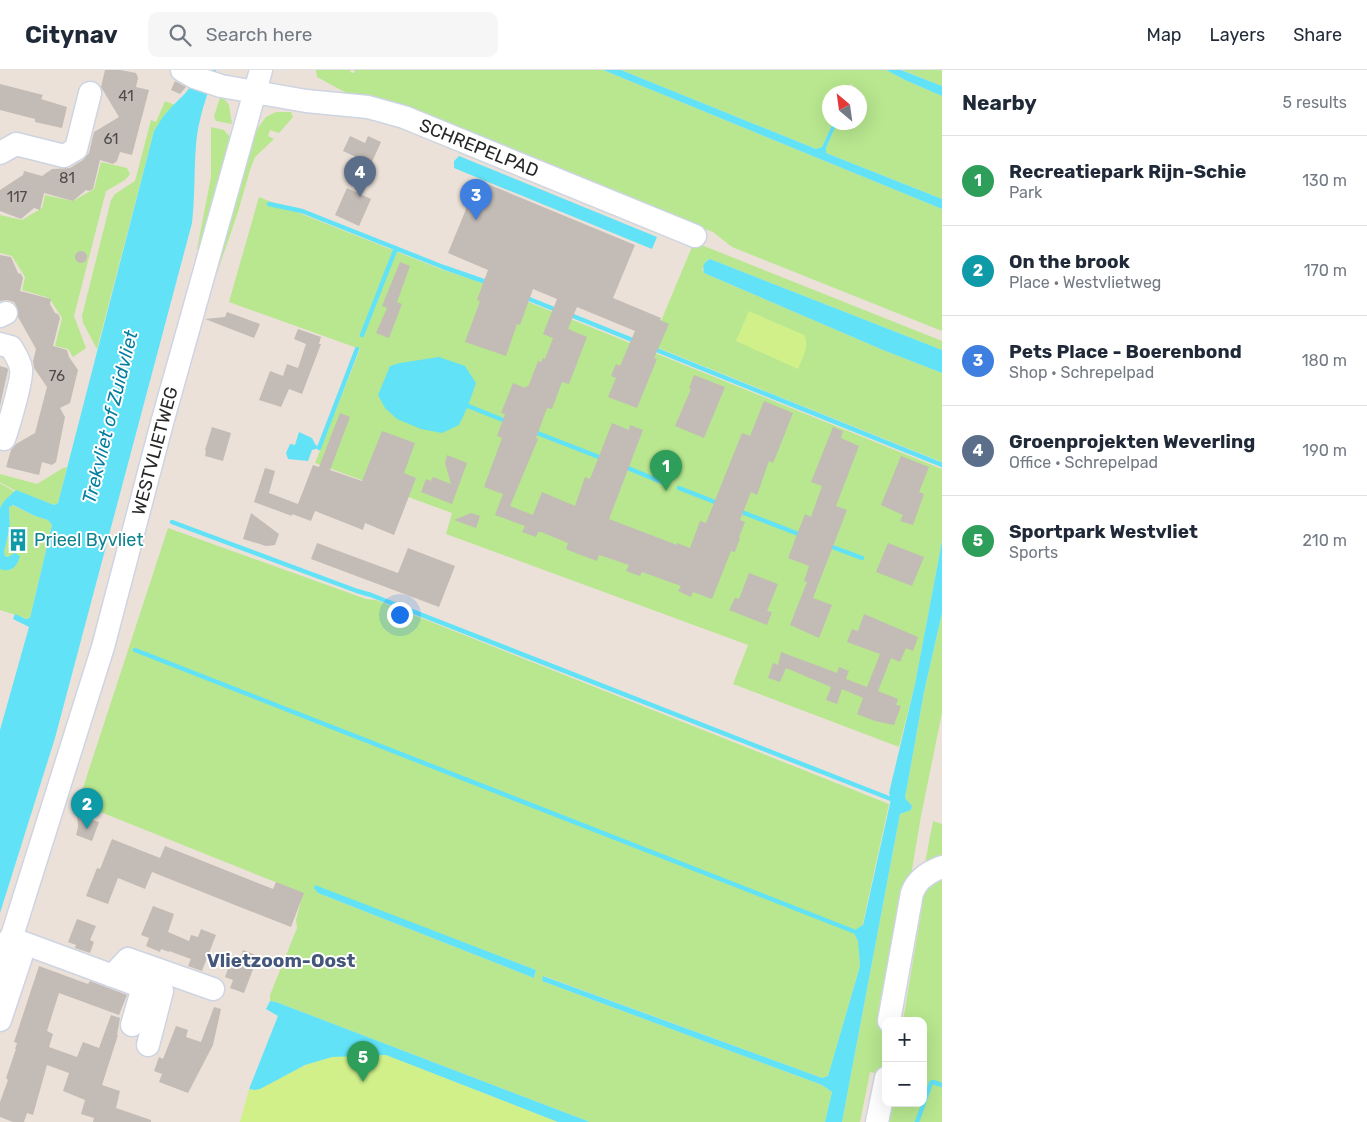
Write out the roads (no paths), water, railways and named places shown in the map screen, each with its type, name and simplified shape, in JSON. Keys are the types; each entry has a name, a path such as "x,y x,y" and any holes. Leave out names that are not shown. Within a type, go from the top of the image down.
{"street":[{"name":"WESTVLIETWEG","path":"0,1020 103,647 162,423 261,70"},
{"name":"SCHREPELPAD","path":"196,77 254,92 306,101 368,107 404,117 695,236"},
{"path":"0,153 16,144 64,156 76,149 90,93"},
{"path":"0,344 11,347 22,371 9,427 4,439 0,438"},
{"path":"890,1017 912,893 917,882 932,871"},
{"name":"WESTVLIETWEG","path":"0,974 22,935"},
{"path":"22,935 112,976 158,984 213,989"},
{"path":"132,1025 158,984"},
{"path":"148,1045 158,984"},
{"path":"877,1122 882,1098"}],"water":[{"name":"Trekvliet of Zuidvliet","path":"198,70 216,70 203,107 197,135 192,223 55,738 0,913 0,730 29,627 13,619 15,614 26,619 30,618 52,525 48,520 13,505 9,507 10,527 4,552 5,556 8,557 15,553 20,556 17,563 10,570 0,569 0,508 4,501 16,490 54,505 58,503 154,131 166,113 189,89"},
{"path":"603,70 621,70 816,149 822,147 830,130 834,130 826,148 826,153 942,199 942,209"},
{"path":"886,70 901,70 942,86 942,96 905,80"},
{"path":"459,156 657,237 652,249 454,168 454,161"},
{"path":"710,259 942,350 942,373 883,350 704,273 704,264"},
{"path":"439,357 465,366 476,383 459,425 442,433 421,429 397,419 385,408 378,395 390,366"},
{"path":"299,432 312,438 319,448 312,450 308,461 288,459 286,453 290,444 295,445"},
{"path":"942,541 942,613 924,692 905,798 912,806 911,810 900,814 842,1122 825,1122 832,1092 822,1085 542,981 543,976 822,1078 828,1076 860,966 858,941 853,931 863,925 891,799 889,793 915,684"},
{"path":"315,885 536,970 534,978 318,893 314,888"},
{"path":"270,1001 590,1122 558,1122 386,1055 332,1057 305,1065 260,1089 249,1089 278,1016 266,1009"}],"waterway":[{"path":"269,204 302,211 443,267 489,283"},
{"path":"362,335 396,248"},
{"path":"524,297 559,311"},
{"path":"568,314 635,341"},
{"path":"319,448 357,349"},
{"path":"654,349 942,465"},
{"path":"468,406 508,422"},
{"path":"532,431 604,459"},
{"path":"623,466 664,483"},
{"path":"679,488 720,504"},
{"path":"739,511 801,535"},
{"path":"172,522 371,595 891,799"},
{"path":"827,545 862,558"},
{"path":"135,650 853,931"},
{"path":"917,1122 931,1083 942,1085"}],"place":[{"name":"Groenprojekten Weverling","path":"360,197"},
{"name":"Pets Place - Boerenbond","path":"476,220"},
{"name":"Recreatiepark Rijn-Schie","path":"666,491"},
{"name":"Prieel Byvliet","path":"18,540"},
{"name":"On the brook","path":"87,829"},
{"name":"Sportpark Westvliet","path":"363,1082"}],"district":[{"name":"Vlietzoom-Oost","path":"281,960"}]}
